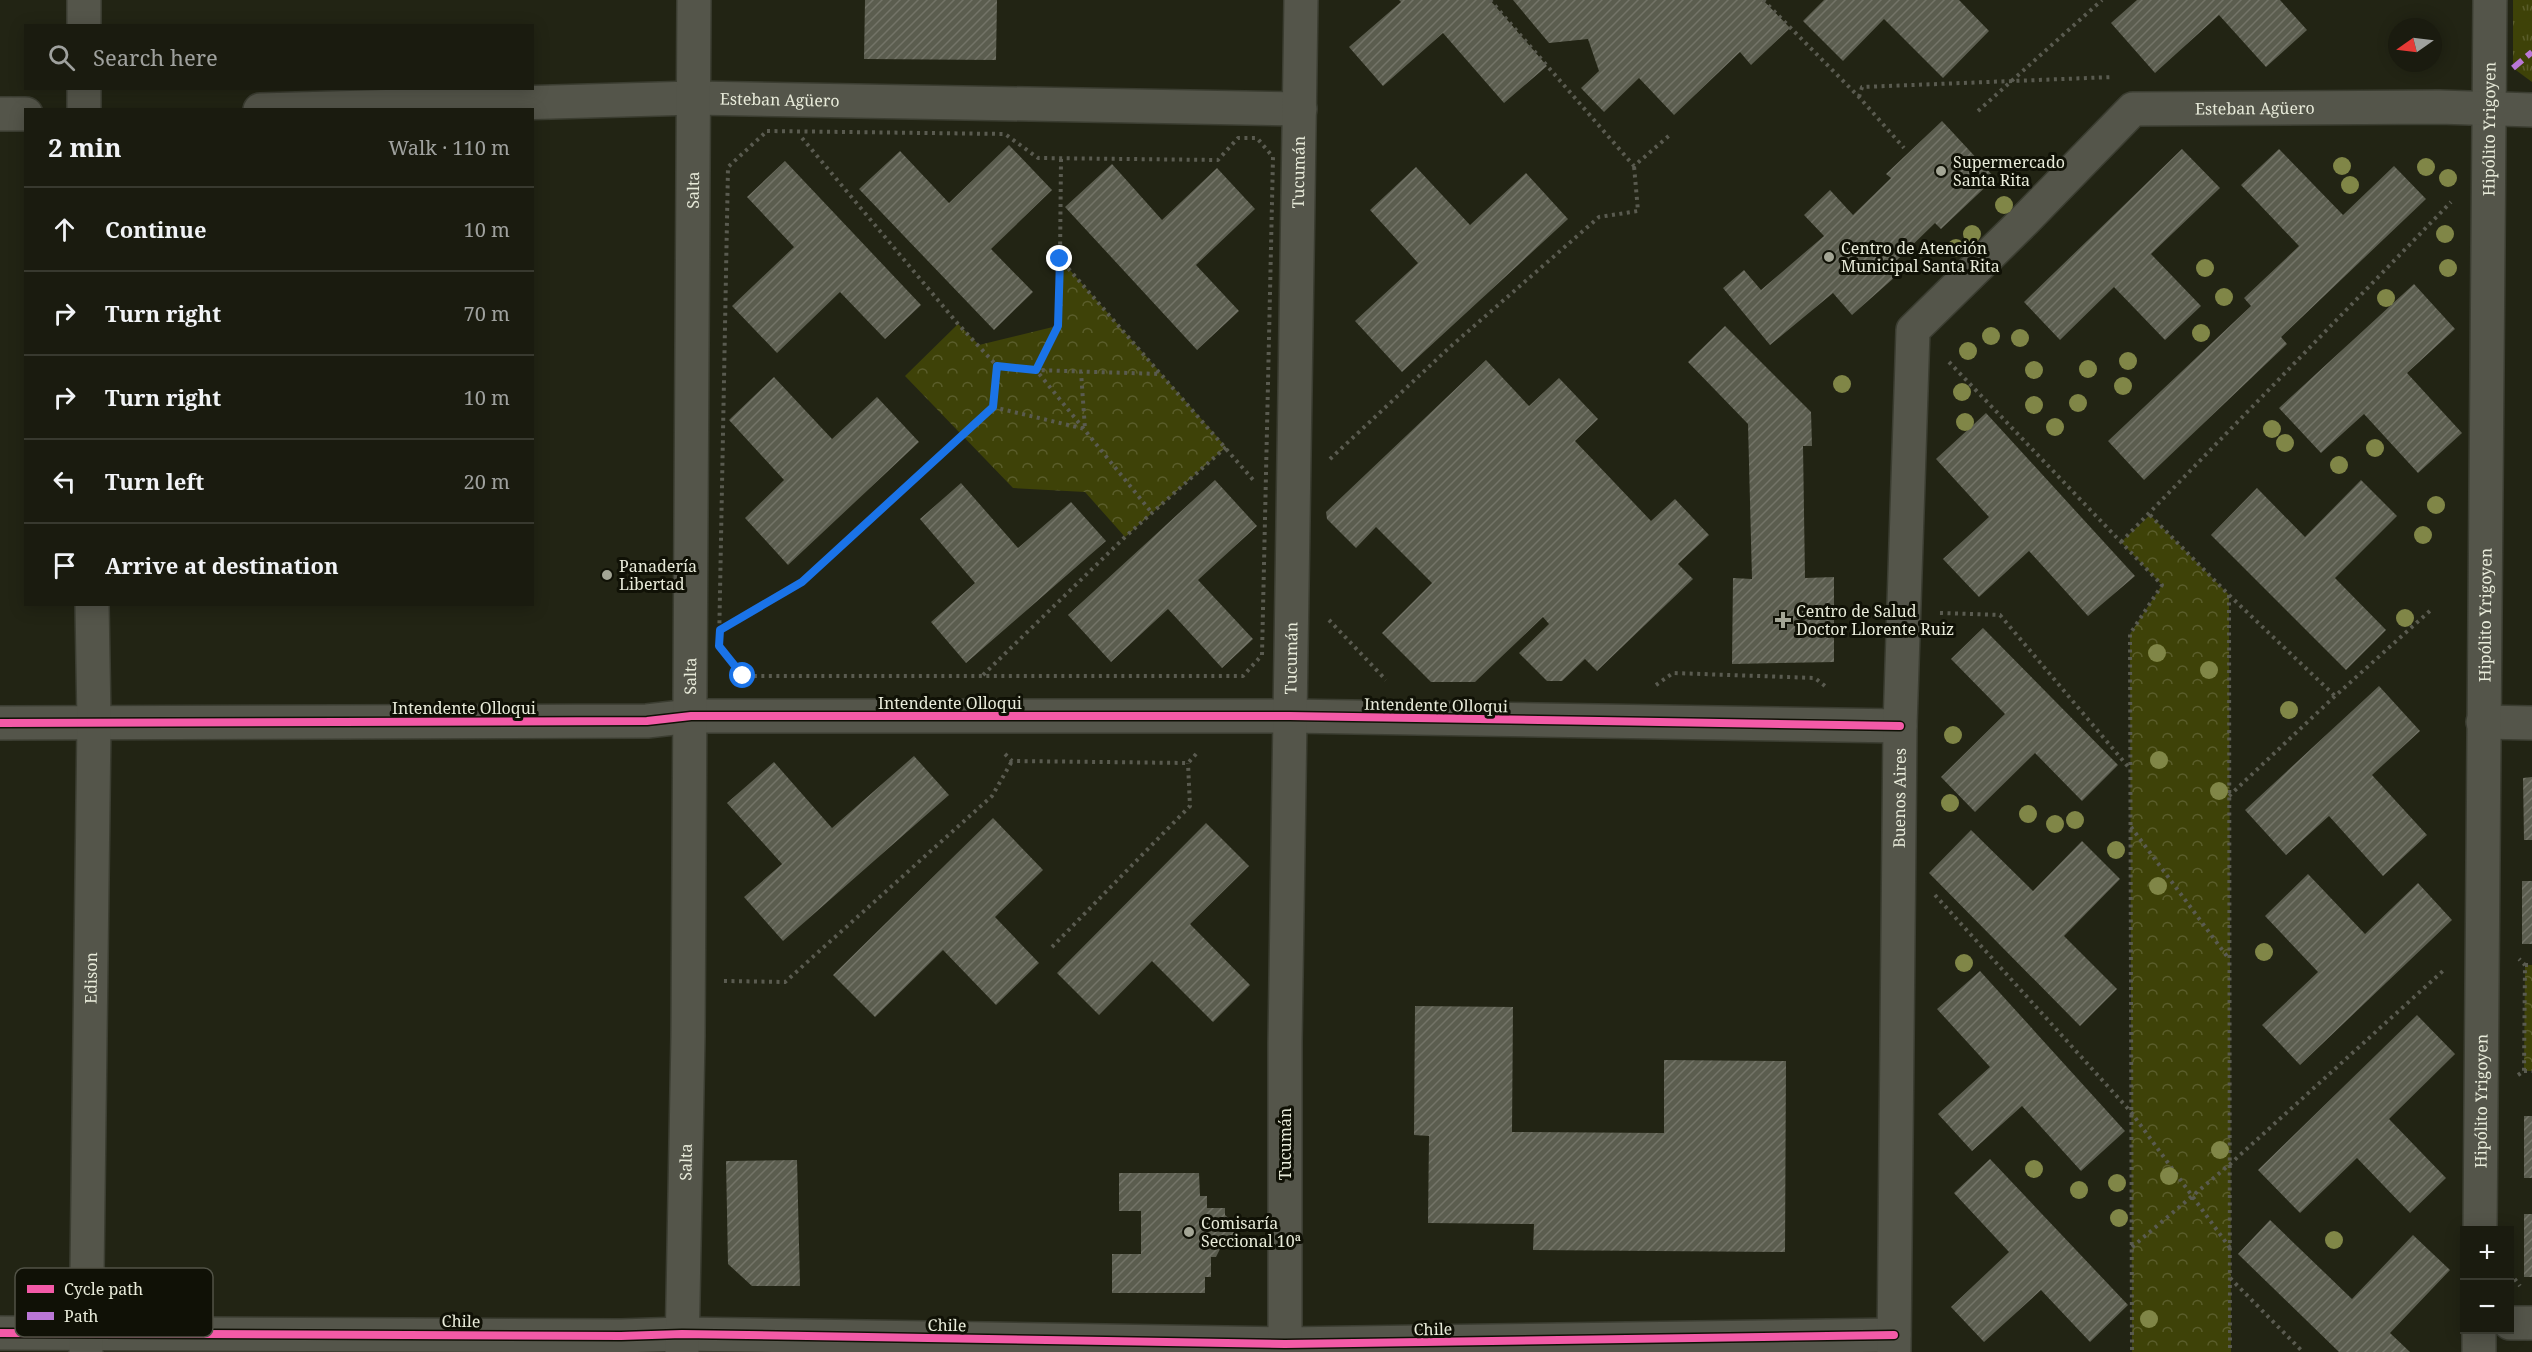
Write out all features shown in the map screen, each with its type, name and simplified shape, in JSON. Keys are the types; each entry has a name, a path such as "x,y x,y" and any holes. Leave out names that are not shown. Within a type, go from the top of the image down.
{"street":[{"path":"84,0 84,24"},
{"name":"Salta","path":"682,1343 691,716 694,0"},
{"name":"Tucumán","path":"1285,1348 1285,1043 1301,0"},
{"name":"Hipólito Yrigoyen","path":"2480,1226 2490,0"},
{"path":"84,90 84,108"},
{"name":"Esteban Agüero","path":"332,108 694,98 1300,109"},
{"name":"Esteban Agüero","path":"2025,221 2133,109 2439,106 2532,110"},
{"path":"0,114 24,114"},
{"name":"Buenos Aires","path":"1894,1343 1900,726 1913,330 2025,221"},
{"name":"Edison","path":"88,1268 94,722 92,606"},
{"name":"Intendente Olloqui","path":"0,723 635,721 691,716 1290,716 1900,726"},
{"path":"2483,722 2532,723"},
{"path":"2514,1323 2532,1323"},
{"name":"Chile","path":"0,1333 15,1335"},
{"path":"2479,1334 2479,1352"},
{"name":"Chile","path":"39,1337 87,1342 621,1336 682,1343 1285,1348 1894,1343"}],"path":[{"path":"1327,462 1450,347 1599,218 1638,211 1634,166 1490,0"},
{"path":"1763,0 1859,97 1904,148"},
{"path":"1768,5 1773,0"},
{"path":"1978,111 2102,0"},
{"path":"1859,97 1862,87 2123,77"},
{"path":"767,131 796,131 1005,134 1038,159 1218,160 1238,138 1257,138 1273,157 1262,655 1244,676 743,676 719,646 728,167 767,131"},
{"path":"796,131 958,324 997,366 1036,370 1159,374"},
{"path":"1634,166 1671,134"},
{"path":"1036,370 1058,326 1061,159"},
{"path":"2121,542 2150,515 2452,201"},
{"path":"1060,259 1265,494"},
{"path":"1948,361 2162,585 2130,634 2132,1352"},
{"path":"720,630 802,582 993,407 997,366"},
{"path":"1036,370 1152,513"},
{"path":"1081,372 1085,429"},
{"path":"993,407 1085,429"},
{"path":"983,676 1152,513 1226,447"},
{"path":"2150,515 2229,595 2335,696"},
{"path":"2229,595 2230,1352"},
{"path":"2229,797 2335,696 2431,610"},
{"path":"1930,613 2000,615 2130,769"},
{"path":"1322,614 1387,682"},
{"path":"1647,692 1673,673 1815,678 1831,692"},
{"path":"997,746 1012,761 1188,763"},
{"path":"1052,947 1190,806 1188,763 1203,747"},
{"path":"717,981 785,982 993,796 1012,761"},
{"path":"2131,826 2229,959"},
{"path":"1929,888 2131,1112 2230,1248"},
{"path":"2131,1247 2229,1165 2452,962"},
{"path":"2525,965 2532,965"},
{"path":"2524,1071 2532,1071"},
{"path":"2229,1277 2303,1352"}],"green space":[{"path":"2513,0 2532,0 2532,82 2513,68"},
{"path":"1060,259 1226,447 1125,537 1085,492 1013,488 905,376 958,324 979,345 1057,326"},
{"path":"2150,515 2229,595 2231,1352 2132,1352 2130,634 2162,585 2121,542"},
{"path":"2525,965 2532,965 2532,1071 2524,1071"}],"building":[{"path":"865,0 997,0 996,60 864,59"},
{"path":"1399,0 1490,0 1547,66 1504,103 1443,33 1383,86 1349,47 1401,2"},
{"path":"1513,0 1763,0 1790,28 1751,65 1740,52 1674,115 1639,78 1604,112 1581,88 1599,71 1588,39 1549,43"},
{"path":"1824,0 1959,0 1989,31 1943,78 1884,19 1843,61 1803,21"},
{"path":"2137,0 2280,0 2307,30 2266,67 2219,15 2155,73 2111,23"},
{"path":"1942,121 1995,178 1941,229 1935,223 1896,261 1904,269 1852,315 1833,293 1770,345 1723,288 1744,270 1761,290 1824,236 1804,215 1830,190 1853,215 1891,178 1886,174"},
{"path":"1009,145 1052,190 991,249 1033,292 994,330 859,189 900,151 949,203"},
{"path":"2182,149 2220,188 2151,254 2201,306 2165,340 2114,287 2060,340 2024,302"},
{"path":"2279,149 2343,215 2394,166 2426,199 2281,337 2287,344 2144,480 2108,441 2251,306 2244,298 2299,246 2241,185"},
{"path":"785,161 921,305 885,339 840,292 777,353 732,306 794,247 747,197"},
{"path":"1112,164 1162,220 1217,168 1255,209 1196,265 1239,311 1197,350 1065,207"},
{"path":"1416,167 1470,225 1526,173 1568,219 1402,372 1355,321 1418,263 1370,210"},
{"path":"2414,284 2455,329 2407,373 2462,433 2418,473 2364,414 2321,453 2279,408"},
{"path":"1725,326 1811,412 1812,446 1803,446 1805,578 1834,577 1834,662 1732,664 1733,578 1752,579 1748,424 1688,362"},
{"path":"1486,360 1529,406 1559,378 1598,419 1575,441 1651,521 1675,499 1709,535 1678,564 1693,579 1597,671 1585,659 1562,681 1547,681 1519,653 1549,624 1543,617 1475,682 1431,682 1382,633 1432,583 1376,527 1356,548 1327,519 1326,512"},
{"path":"774,377 832,439 877,397 919,442 788,565 745,518 784,480 729,420"},
{"path":"1986,413 2135,576 2088,616 2029,551 1979,597 1943,559 1989,517 1936,459"},
{"path":"1215,480 1257,526 1198,580 1253,639 1222,668 1168,609 1111,662 1068,615"},
{"path":"2361,480 2397,516 2335,578 2386,630 2346,670 2211,535 2257,488 2305,537"},
{"path":"961,483 1018,548 1071,502 1106,541 966,663 931,622 975,583 920,519"},
{"path":"1983,628 2118,765 2082,801 2035,753 1975,812 1941,777 2005,714 1951,659"},
{"path":"2379,686 2420,731 2372,775 2427,835 2383,876 2329,816 2286,855 2245,810"},
{"path":"914,756 949,795 783,941 744,897 782,864 727,803 774,762 832,828"},
{"path":"2532,777 2532,840 2524,840 2523,778"},
{"path":"993,818 1043,870 995,917 1039,963 996,1005 943,950 875,1017 833,975"},
{"path":"1206,823 1249,866 1190,924 1250,985 1213,1022 1152,961 1099,1015 1057,973"},
{"path":"1971,830 2033,891 2082,841 2120,879 2064,936 2117,989 2080,1026 1929,873"},
{"path":"2308,874 2365,934 2418,883 2452,920 2300,1065 2262,1025 2318,972 2265,916"},
{"path":"2522,881 2532,881 2532,944 2522,944"},
{"path":"1980,971 2125,1131 2081,1171 2022,1106 1972,1151 1938,1114 1990,1067 1937,1009"},
{"path":"1415,1006 1513,1007 1512,1132 1664,1133 1664,1060 1786,1061 1785,1252 1533,1250 1534,1224 1428,1223 1429,1136 1414,1135"},
{"path":"2417,1015 2455,1054 2389,1119 2446,1178 2410,1213 2357,1158 2300,1213 2258,1170"},
{"path":"2524,1116 2532,1116 2532,1178 2524,1178"},
{"path":"1990,1159 2128,1305 2090,1342 2041,1290 1984,1342 1951,1307 2009,1252 1954,1193"},
{"path":"797,1160 800,1286 752,1286 728,1264 726,1161"},
{"name":"Comisaría Seccional 10ª","path":"1119,1173 1199,1173 1200,1196 1207,1196 1207,1208 1225,1208 1225,1215 1236,1224 1237,1241 1220,1249 1216,1257 1211,1257 1211,1277 1205,1277 1205,1293 1112,1293 1112,1254 1141,1254 1141,1211 1119,1211"},
{"path":"2524,1214 2532,1214 2532,1277 2524,1277"},
{"path":"2270,1220 2352,1299 2413,1235 2450,1270 2390,1333 2410,1352 2339,1352 2238,1254"}],"marked path":[{"path":"2513,68 2532,52"}],"cycle path":[{"path":"0,723 647,721 691,716 1290,716 1900,726"},
{"path":"0,1333 15,1333"},
{"path":"213,1334 621,1336 682,1334 1285,1344 1894,1335"}],"place":[{"name":"Supermercado Santa Rita","path":"1941,171"},
{"name":"Centro de Atención Municipal Santa Rita","path":"1829,257"},
{"name":"Panadería Libertad","path":"607,575"},
{"name":"Centro de Salud Doctor Llorente Ruiz","path":"1783,620"},
{"name":"Comisaría Seccional 10ª","path":"1189,1232"}],"route":[{"path":"743,676 719,646 720,630 802,582 993,407 997,366 1036,370 1058,326 1060,259"}]}
